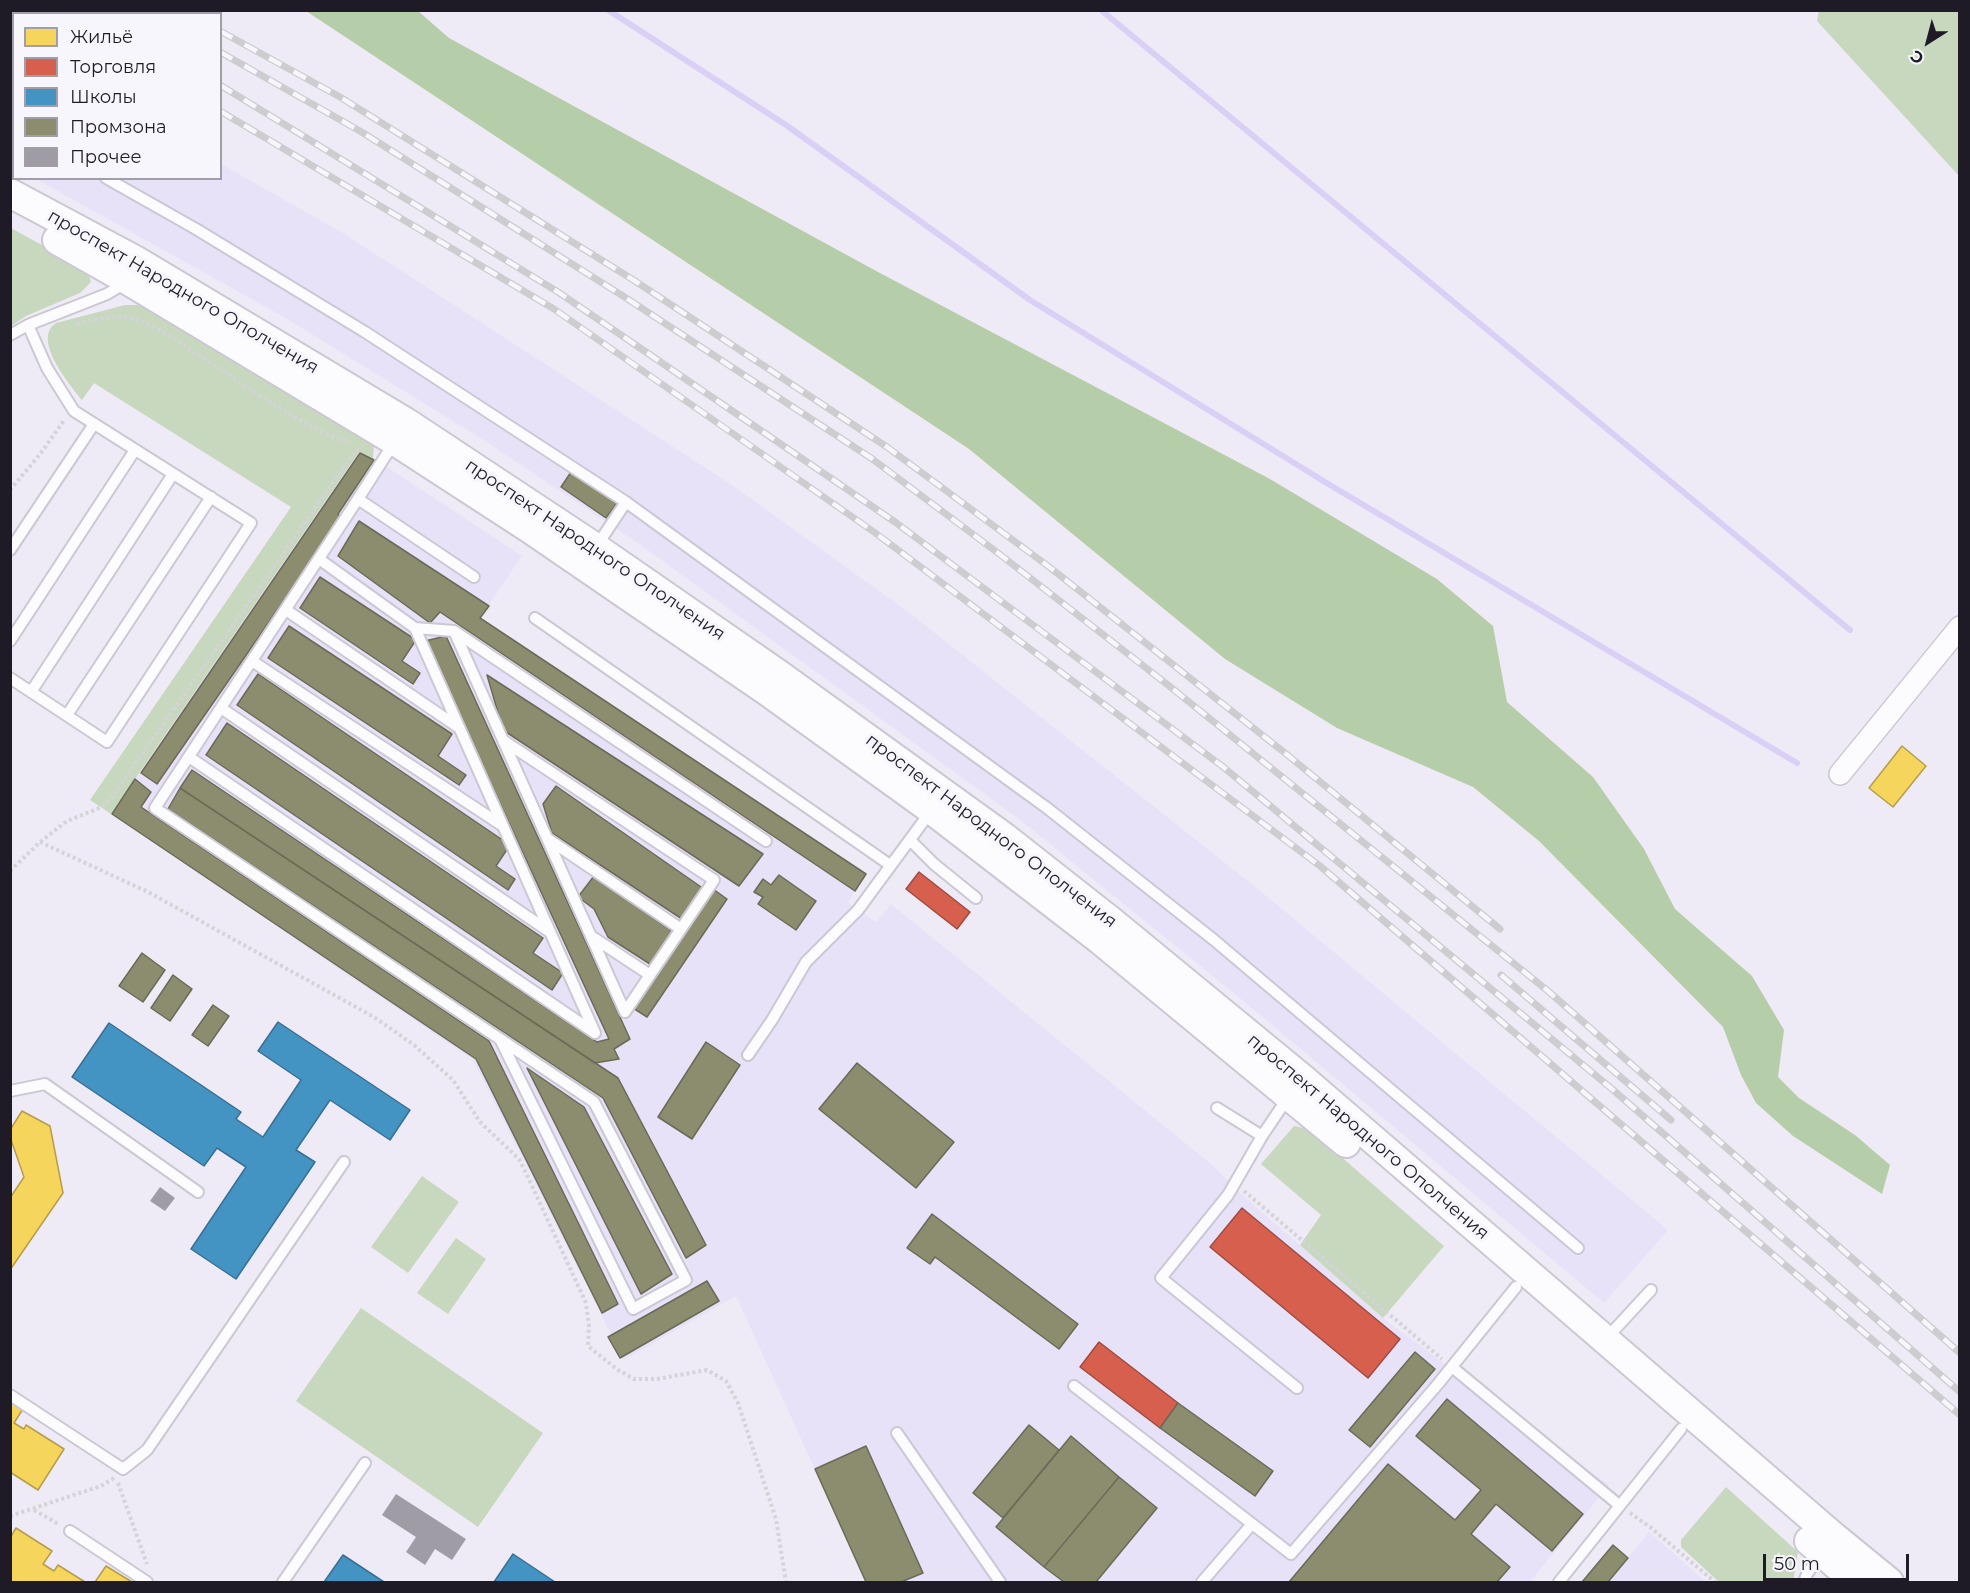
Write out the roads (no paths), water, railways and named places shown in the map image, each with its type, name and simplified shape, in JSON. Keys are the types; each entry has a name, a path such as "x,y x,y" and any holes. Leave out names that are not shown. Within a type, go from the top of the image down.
{"main road":[{"name":"проспект Народного Ополчения","path":"10,193 135,260 407,423 596,548 768,667 1004,837 1112,922 1516,1287 1856,1582"},
{"name":"проспект Народного Ополчения","path":"10,214 124,278 395,441 607,581 767,691 932,810 1296,1087 1605,1340 1889,1582"}],"street":[{"path":"1840,774 1959,627"}],"lane":[{"path":"110,180 196,229 365,332 626,502 1047,808 1214,940 1578,1248"},
{"path":"10,335 28,325 107,294 117,288 124,278"},
{"path":"10,678 107,742 252,523 72,409 47,368 28,325"},
{"path":"10,550 94,424"},
{"path":"395,441 155,808 500,1039 594,1102 686,1280 633,1309 500,1039"},
{"path":"10,641 135,450"},
{"path":"31,692 173,474"},
{"path":"67,715 211,497"},
{"path":"358,499 474,577"},
{"path":"596,548 626,502"},
{"path":"189,757 595,1033 415,628 319,559"},
{"path":"286,610 459,727"},
{"path":"535,618 890,865"},
{"path":"415,628 454,631 766,841"},
{"path":"454,631 503,741 548,839 624,1012 714,880 503,741"},
{"path":"252,661 503,826"},
{"path":"221,708 550,932"},
{"path":"748,1055 772,1020 806,962 858,909 932,810"},
{"path":"548,839 681,929"},
{"path":"910,840 934,864 976,898"},
{"path":"591,936 650,975"},
{"path":"10,1091 45,1084 198,1192"},
{"path":"1296,1087 1262,1136 1228,1195 1161,1278 1297,1388"},
{"path":"1217,1108 1262,1136"},
{"path":"10,1395 123,1469 147,1450 344,1162"},
{"path":"1074,1386 1291,1554 1452,1367 1516,1287"},
{"path":"1605,1340 1651,1290"},
{"path":"1452,1367 1619,1505"},
{"path":"1559,1582 1681,1429"},
{"path":"897,1433 1000,1582"},
{"path":"283,1582 365,1463"},
{"path":"1202,1582 1252,1524"},
{"path":"70,1531 147,1582"},
{"path":"1804,1582 1822,1552"}],"waterway":[{"path":"608,10 786,125 1030,300 1325,482 1797,763"},
{"path":"1101,10 1850,630"}],"railway":[{"path":"222,32 340,97 635,281 887,447 1048,566 1285,753 1500,929"},
{"path":"222,53 360,131 623,296 871,458 1168,685 1548,991 1960,1353"},
{"path":"222,86 558,292 895,522 1222,766 1612,1089 1960,1392"},
{"path":"222,112 554,309 874,532 1320,866 1960,1415"},
{"path":"1501,975 1671,1120"}]}
